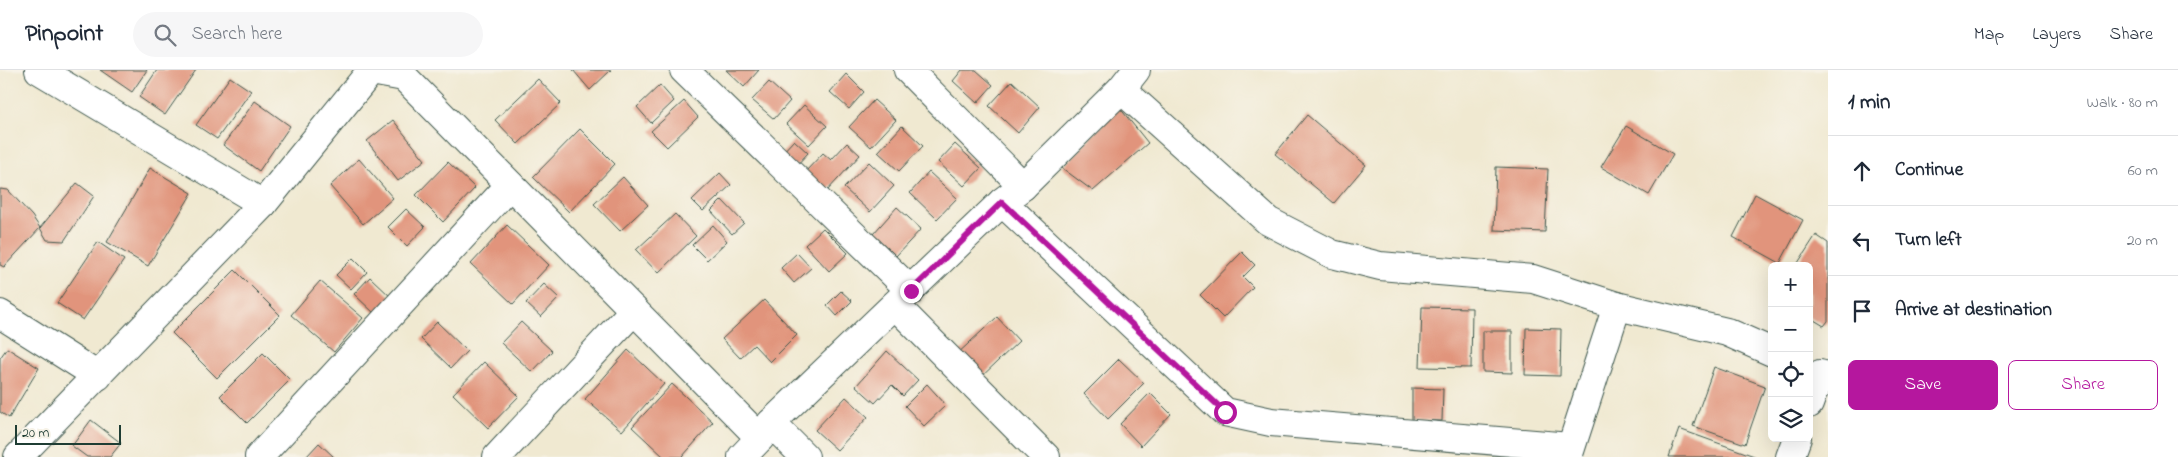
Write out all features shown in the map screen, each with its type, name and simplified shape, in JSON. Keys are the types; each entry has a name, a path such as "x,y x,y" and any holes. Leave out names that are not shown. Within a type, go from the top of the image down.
{"street":[{"path":"39,70 263,204"},
{"path":"684,70 903,298 1046,457"},
{"path":"908,70 1013,194 1225,412 1271,422 1569,452 1617,306"},
{"path":"18,457 263,204 371,72 404,77 634,310 758,440 805,457"},
{"path":"758,440 903,298 1013,194 1128,79 1268,221 1332,254 1380,266 1533,279 1617,306 1727,332 1768,350"},
{"path":"259,457 510,185"},
{"path":"497,457 634,310"},
{"path":"0,314 98,376"},
{"path":"1811,397 1819,373"},
{"path":"1790,457 1796,442"}],"building":[{"path":"100,70 147,70 132,92"},
{"path":"157,70 196,70 165,115 139,97"},
{"path":"573,70 611,70 590,90"},
{"path":"726,70 759,70 744,87"},
{"path":"962,70 976,70 993,85 977,103 953,81"},
{"path":"846,74 864,92 849,109 830,92"},
{"path":"230,77 251,91 217,139 196,125"},
{"path":"538,79 561,103 518,144 495,120"},
{"path":"1012,81 1040,107 1018,133 989,106"},
{"path":"769,82 790,101 774,119 752,100"},
{"path":"660,85 674,101 651,123 637,107"},
{"path":"874,100 896,120 871,147 849,127"},
{"path":"255,101 290,126 259,171 223,145"},
{"path":"684,101 698,117 667,147 651,131"},
{"path":"804,105 827,126 809,145 786,124"},
{"path":"1119,107 1148,143 1093,191 1062,168"},
{"path":"1307,115 1366,165 1334,203 1275,154"},
{"path":"393,120 425,160 398,181 367,141"},
{"path":"902,126 923,146 899,171 878,152"},
{"path":"1626,126 1673,154 1649,195 1601,167"},
{"path":"580,129 615,164 569,212 533,177"},
{"path":"794,140 808,153 795,167 781,154"},
{"path":"847,143 860,155 827,191 805,172 823,153 831,160"},
{"path":"955,144 981,168 964,186 938,162"},
{"path":"359,159 393,198 363,224 330,186"},
{"path":"448,162 475,188 443,222 416,195"},
{"path":"869,162 894,186 870,212 844,188"},
{"path":"1496,167 1548,169 1545,232 1494,230"},
{"path":"150,168 192,193 148,266 107,242"},
{"path":"929,172 957,198 937,219 910,193"},
{"path":"720,173 731,185 703,211 692,200"},
{"path":"623,177 648,205 620,231 594,204"},
{"path":"77,183 94,196 64,241 47,240 40,228"},
{"path":"0,189 8,190 32,216 40,228 4,267 0,265"},
{"path":"1755,194 1803,220 1781,262 1733,237"},
{"path":"722,200 744,223 732,234 711,211"},
{"path":"897,207 921,229 896,256 873,234"},
{"path":"406,209 425,227 407,246 388,227"},
{"path":"675,214 696,236 658,273 636,250"},
{"path":"507,225 549,265 513,304 471,264"},
{"path":"713,225 727,241 707,260 692,245"},
{"path":"823,228 848,253 829,271 805,245"},
{"path":"1816,235 1828,243 1828,321 1824,326 1813,319 1813,262 1799,262"},
{"path":"98,242 124,260 83,320 57,303"},
{"path":"1242,252 1255,265 1243,277 1253,287 1223,318 1200,295"},
{"path":"797,253 811,268 794,283 781,268"},
{"path":"353,258 367,272 351,289 336,275"},
{"path":"235,270 280,315 217,378 172,333"},
{"path":"370,277 392,298 375,314 354,294"},
{"path":"320,281 363,318 334,352 291,315"},
{"path":"544,284 559,298 541,317 526,303"},
{"path":"841,291 852,301 837,316 827,305"},
{"path":"764,300 797,335 770,362 754,345 740,358 722,339"},
{"path":"1422,307 1472,308 1471,368 1420,367"},
{"path":"997,317 1019,341 978,380 955,356"},
{"path":"437,322 467,351 451,368 421,339"},
{"path":"521,322 552,351 532,372 501,343"},
{"path":"1526,328 1561,329 1560,376 1525,375"},
{"path":"1483,331 1512,331 1512,373 1483,372"},
{"path":"7,348 39,368 9,418 0,412 0,358"},
{"path":"628,350 664,384 622,431 585,399"},
{"path":"887,351 918,380 903,396 892,385 875,403 856,386"},
{"path":"263,353 290,380 247,423 220,396"},
{"path":"1119,359 1144,383 1108,419 1084,394"},
{"path":"484,362 519,396 488,428 453,394"},
{"path":"1714,367 1765,386 1745,444 1693,426"},
{"path":"672,384 713,422 682,457 664,457 632,427"},
{"path":"927,384 946,405 924,426 905,406"},
{"path":"1412,388 1443,389 1442,421 1412,420"},
{"path":"1150,393 1171,414 1141,446 1120,424"},
{"path":"846,397 868,417 837,450 815,430"},
{"path":"91,420 121,443 110,457 87,457 72,446"},
{"path":"1679,429 1757,457 1669,457"},
{"path":"319,443 334,457 306,457"}],"route":[{"path":"911,291 1002,202 1225,412"}]}
